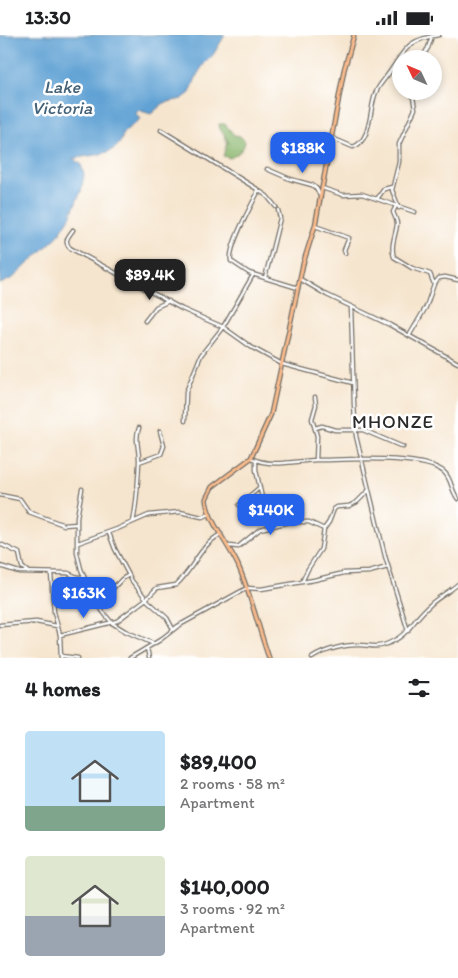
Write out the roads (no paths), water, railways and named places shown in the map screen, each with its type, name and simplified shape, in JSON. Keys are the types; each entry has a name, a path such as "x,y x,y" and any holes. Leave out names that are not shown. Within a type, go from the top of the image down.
{"main road":[{"path":"269,658 247,588 229,546 210,514 206,499 212,487 252,458 270,414 298,287 315,225 344,70 354,35"}],"street":[{"path":"332,137 353,147 359,143 369,124 376,90 390,72 401,53 417,40 432,35 439,35"},
{"path":"427,50 432,35"},
{"path":"399,208 392,193 399,162 399,144 415,109 414,100"},
{"path":"161,130 257,189 267,196 277,208 280,218 264,278"},
{"path":"267,169 290,179 312,185 317,189 321,197"},
{"path":"377,199 384,189 393,186"},
{"path":"322,188 343,195 362,194 415,213"},
{"path":"257,189 257,194 233,245 230,256 234,264 253,275 298,287"},
{"path":"396,206 393,212 397,223 392,248 394,257 412,268 430,274 434,284"},
{"path":"315,225 349,238 345,253"},
{"path":"73,230 66,239 66,243 70,248 169,301 223,327 251,347 282,364 353,383"},
{"path":"185,421 186,392 203,352 223,327 253,275"},
{"path":"409,336 426,307 434,284 439,277 458,280"},
{"path":"300,279 458,363"},
{"path":"145,321 156,307 169,301"},
{"path":"351,307 356,429 361,460 388,567 408,631"},
{"path":"315,397 316,405 312,421 317,440 316,460"},
{"path":"315,428 322,426 336,430 356,429 372,433 403,447"},
{"path":"133,522 139,462 136,438 139,428"},
{"path":"139,462 161,454 164,446 160,431"},
{"path":"252,458 284,463 316,460 399,460 421,463 436,468 448,477 458,499"},
{"path":"256,460 259,488 264,507"},
{"path":"239,505 259,488"},
{"path":"82,489 77,524 78,553 83,577 112,623 154,644"},
{"path":"302,582 321,549 324,529 334,509 357,503 369,490"},
{"path":"0,495 20,499 28,511 64,525 77,524"},
{"path":"78,543 149,515 184,512 202,517 210,514"},
{"path":"229,546 238,547 260,529 290,522 314,523 324,529"},
{"path":"108,532 129,575 146,599 167,618 174,629"},
{"path":"60,635 112,623 146,599 157,588 178,584 204,548 221,534"},
{"path":"0,544 19,553 22,567 29,572"},
{"path":"0,566 19,571 51,574 68,573 77,577 83,577"},
{"path":"130,658 147,649 174,629 247,588 260,589 341,573 369,571 388,567"},
{"path":"51,574 54,612 60,635 61,657 78,658"},
{"path":"98,603 122,579 129,575"},
{"path":"53,590 78,581 83,577"},
{"path":"312,658 327,651 353,645 382,646 399,638 408,631 426,608 458,584"},
{"path":"107,623 108,619"},
{"path":"0,625 36,622 57,626"},
{"path":"147,649 149,658"}],"water":[{"name":"Lake Victoria","path":"0,35 225,35 213,55 197,75 190,93 182,99 164,103 151,114 138,110 136,114 140,119 123,133 121,141 111,150 73,159 81,164 84,175 81,191 70,217 58,236 13,278 0,284"}],"district":[{"name":"MHONZE","path":"393,421"}]}
